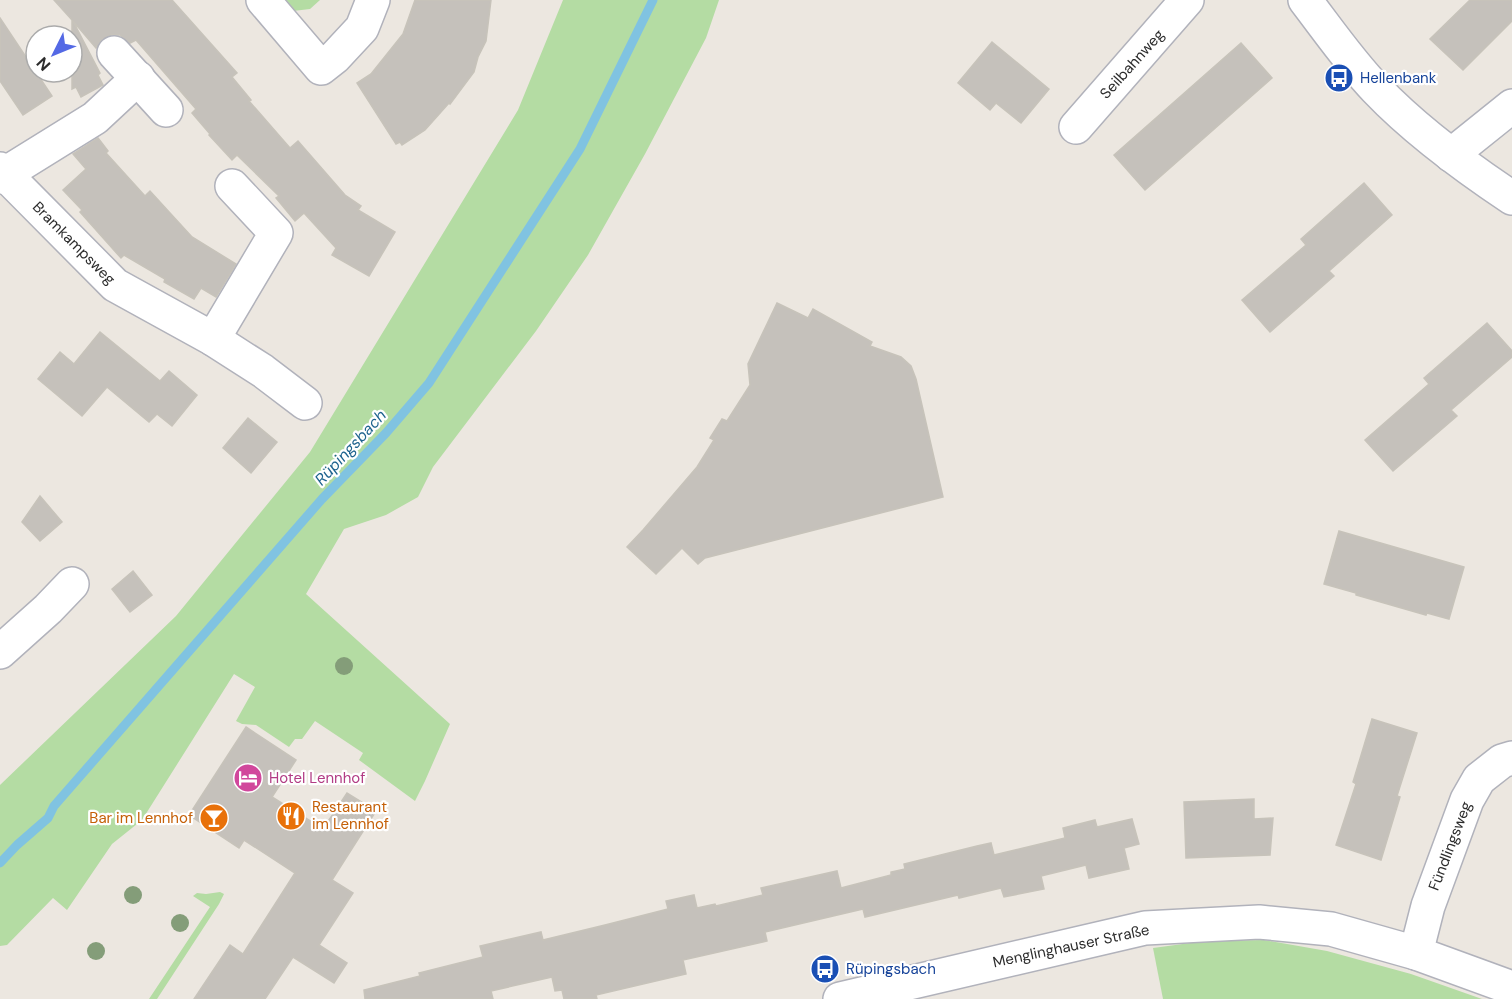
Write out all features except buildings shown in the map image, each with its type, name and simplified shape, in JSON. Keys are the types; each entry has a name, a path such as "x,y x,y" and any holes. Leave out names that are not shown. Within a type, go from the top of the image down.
{"street":[{"path":"263,0 321,68 335,57 362,28 374,0"},
{"name":"Seilbahnweg","path":"1076,127 1187,0"},
{"path":"1305,0 1376,89 1451,155 1512,198"},
{"path":"114,53 166,110"},
{"name":"Bramkampsweg","path":"138,78 95,118 1,173 115,285 213,339 263,371 305,403"},
{"path":"1451,155 1512,106"},
{"path":"213,339 276,233 232,186"},
{"path":"0,652 72,584"},
{"name":"Fündlingsweg","path":"1416,953 1428,906 1467,800 1479,779 1502,761 1512,758"},
{"name":"Menglinghauser Straße","path":"840,999 1145,928 1259,922 1331,929 1416,953 1512,987"}],"green space":[{"path":"283,0 320,0 310,9 293,11"},
{"path":"563,0 719,0 706,38 645,154 588,255 536,331 433,467 418,497 386,515 344,529 306,594 450,724 415,801 359,760 363,753 315,721 302,739 295,739 289,747 256,725 236,721 255,687 234,674 142,820 112,844 67,910 53,898 7,945 0,946 0,785 176,616 310,452 518,110"},
{"path":"220,892 224,894 219,904 157,999 149,999 210,907 193,896 197,893"},
{"path":"1264,940 1327,951 1411,974 1482,999 1163,999 1153,948 1205,941"}],"waterway":[{"name":"Rüpingsbach","path":"0,863 48,818 54,806 322,499 386,433 429,383 580,149 653,0"}],"place":[{"name":"Hellenbank","path":"1339,78"},
{"name":"Hotel Lennhof","path":"248,778"},
{"name":"Restaurant im Lennhof","path":"291,816"},
{"name":"Bar im Lennhof","path":"214,818"},
{"name":"Rüpingsbach","path":"825,969"}]}
